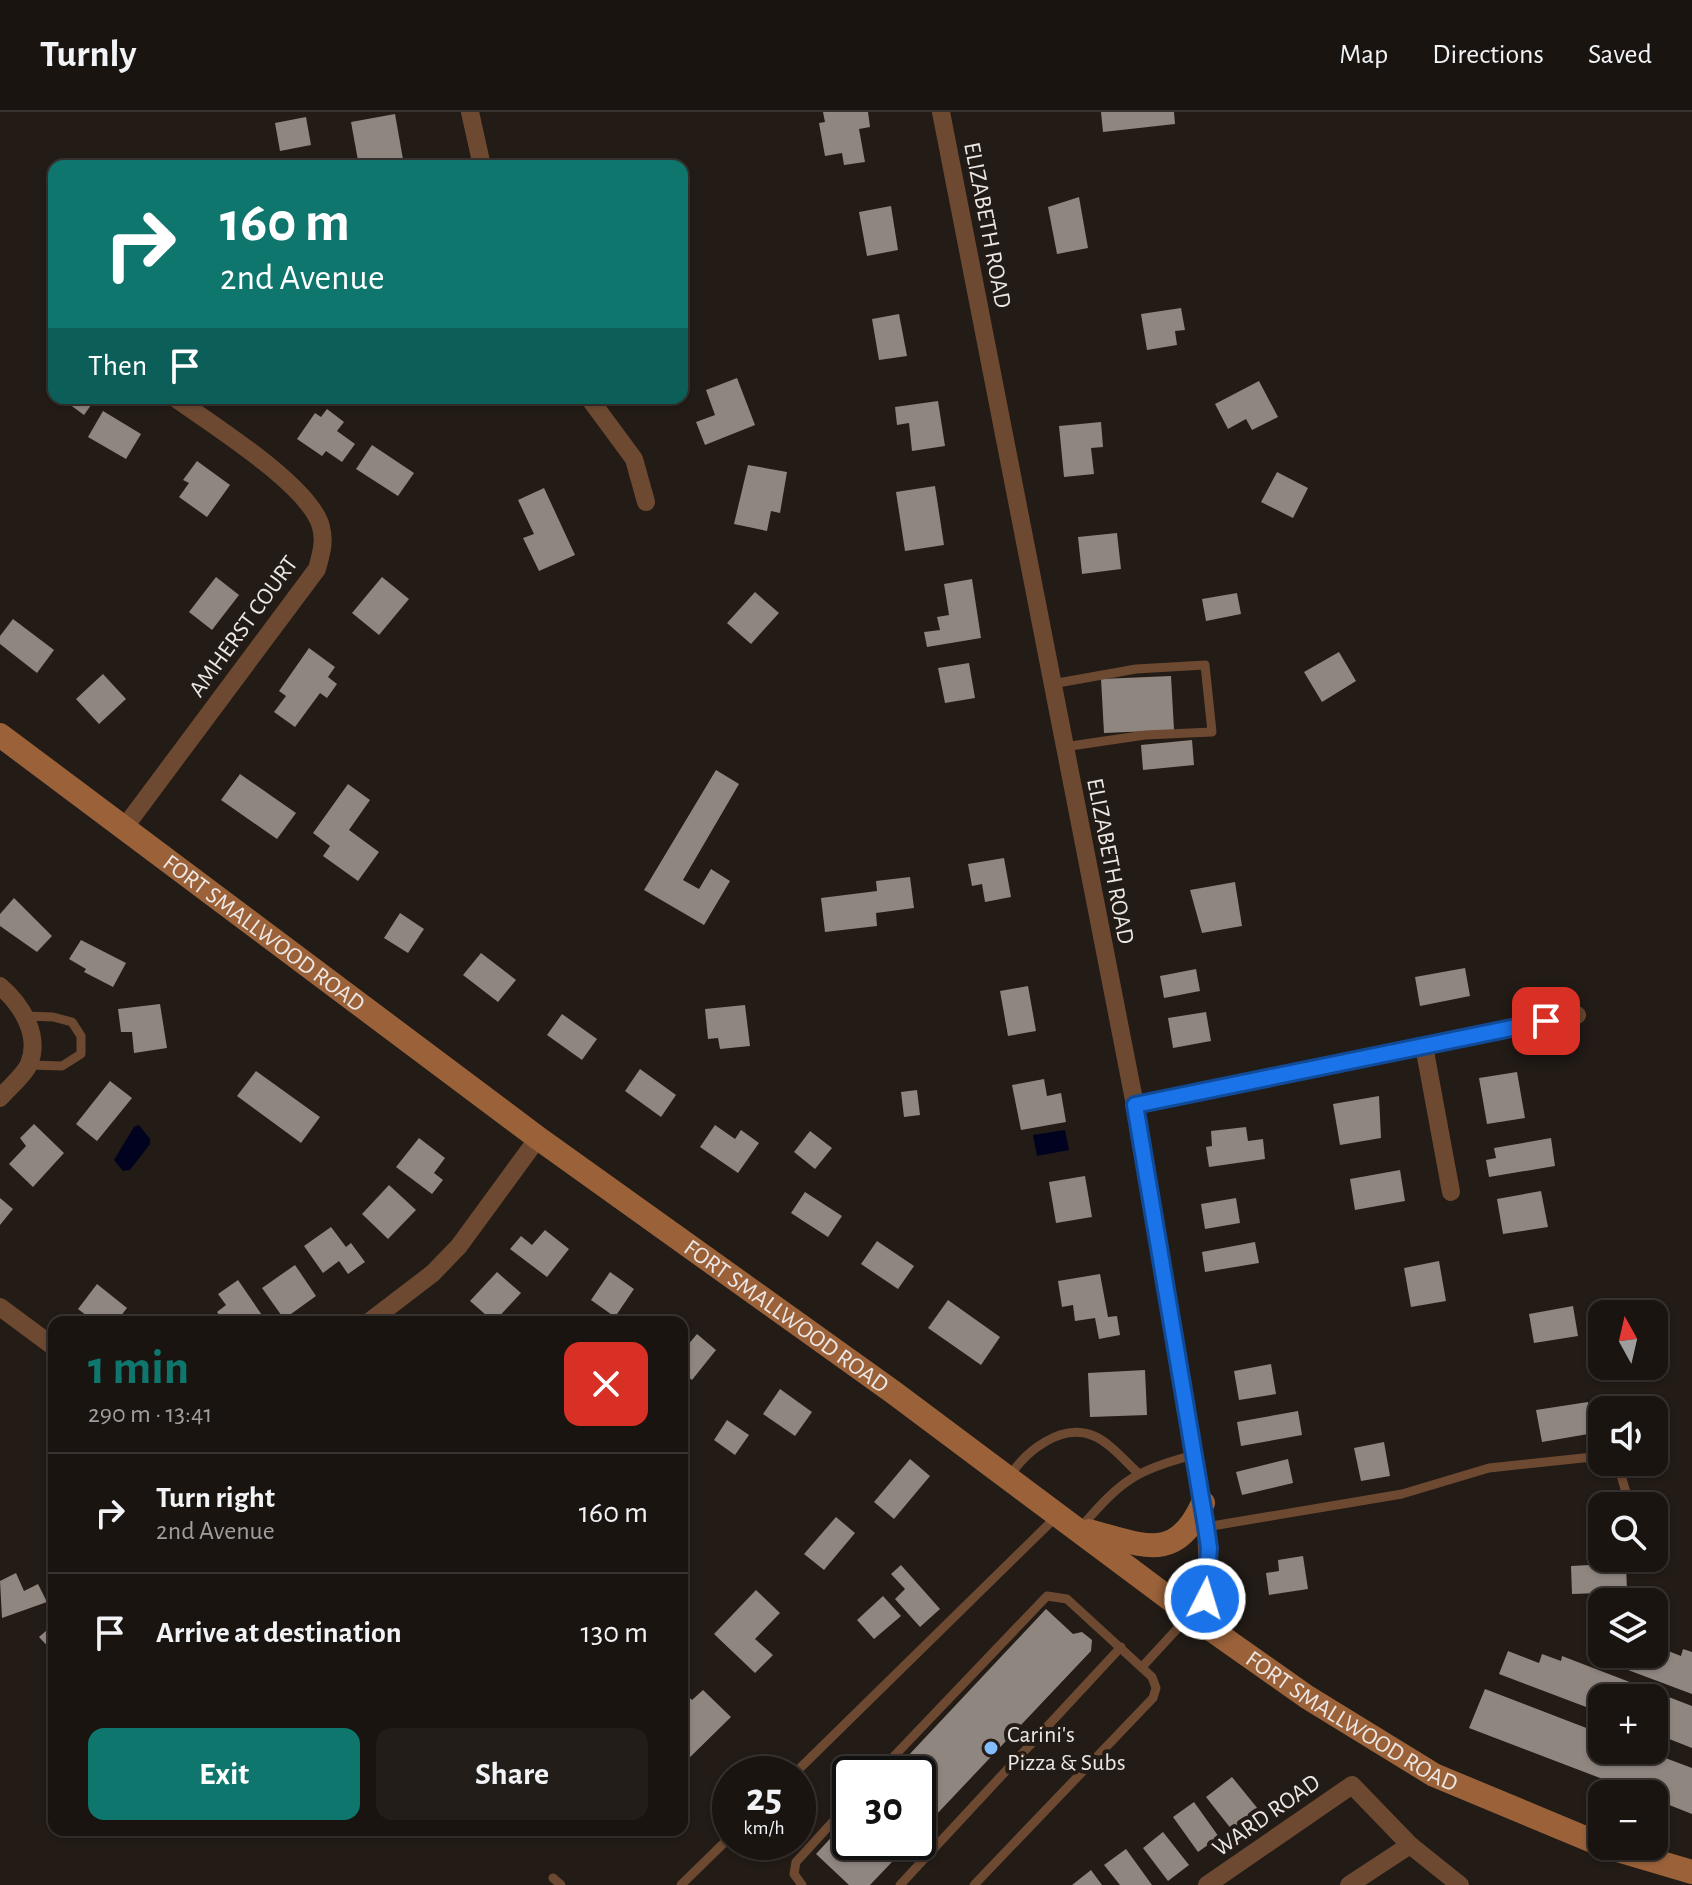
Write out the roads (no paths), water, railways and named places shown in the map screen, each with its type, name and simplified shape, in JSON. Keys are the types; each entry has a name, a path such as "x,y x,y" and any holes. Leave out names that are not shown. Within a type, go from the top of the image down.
{"main road":[{"name":"FORT SMALLWOOD ROAD","path":"0,735 538,1138 1009,1477 1307,1697 1434,1775 1588,1840"},
{"path":"1080,1529 1146,1545 1173,1544 1204,1515"},
{"name":"FORT SMALLWOOD ROAD","path":"1651,1860 1692,1872"}],"street":[{"path":"470,112 481,160"},
{"name":"ELIZABETH ROAD","path":"941,112 1135,1105 1195,1454 1204,1515 1208,1576 1196,1618"},
{"name":"AMHERST COURT","path":"124,828 317,569 324,542 312,506 284,478 183,404"},
{"path":"593,404 634,459 646,502"},
{"path":"0,986 17,1001 26,1016 31,1045 29,1065 0,1098"},
{"path":"1135,1105 1577,1015"},
{"path":"1424,1046 1451,1192"},
{"path":"377,1316 433,1273 459,1246 538,1138"},
{"path":"0,1307 48,1343"},
{"name":"WARD ROAD","path":"1207,1885 1352,1785 1410,1845"},
{"path":"1349,1885 1410,1845 1460,1885"}],"lane":[{"path":"1052,684 1136,669 1205,665 1212,732 1145,735 1064,747"},
{"path":"26,1016 53,1017 72,1022 81,1036 81,1054 62,1066 29,1065"},
{"path":"1009,1477 1022,1457 1043,1442 1069,1434 1090,1434 1103,1441 1138,1473"},
{"path":"1080,1529 1115,1487 1138,1473 1195,1454"},
{"path":"1204,1515 1402,1494 1489,1468 1588,1457"},
{"path":"812,1756 1059,1514"},
{"path":"894,1756 1047,1596 1067,1599 1155,1681 1153,1698 974,1885"},
{"path":"1142,1667 1196,1618"},
{"path":"900,1885 1121,1647"},
{"path":"802,1885 794,1874 796,1862 832,1823"},
{"path":"681,1885 712,1855"}],"water":[{"path":"139,1125 150,1139 150,1144 130,1170 123,1171 114,1160 134,1127"},
{"path":"1065,1130 1069,1150 1037,1156 1033,1135"}],"place":[{"name":"Carini's Pizza & Subs","path":"991,1748"}]}
